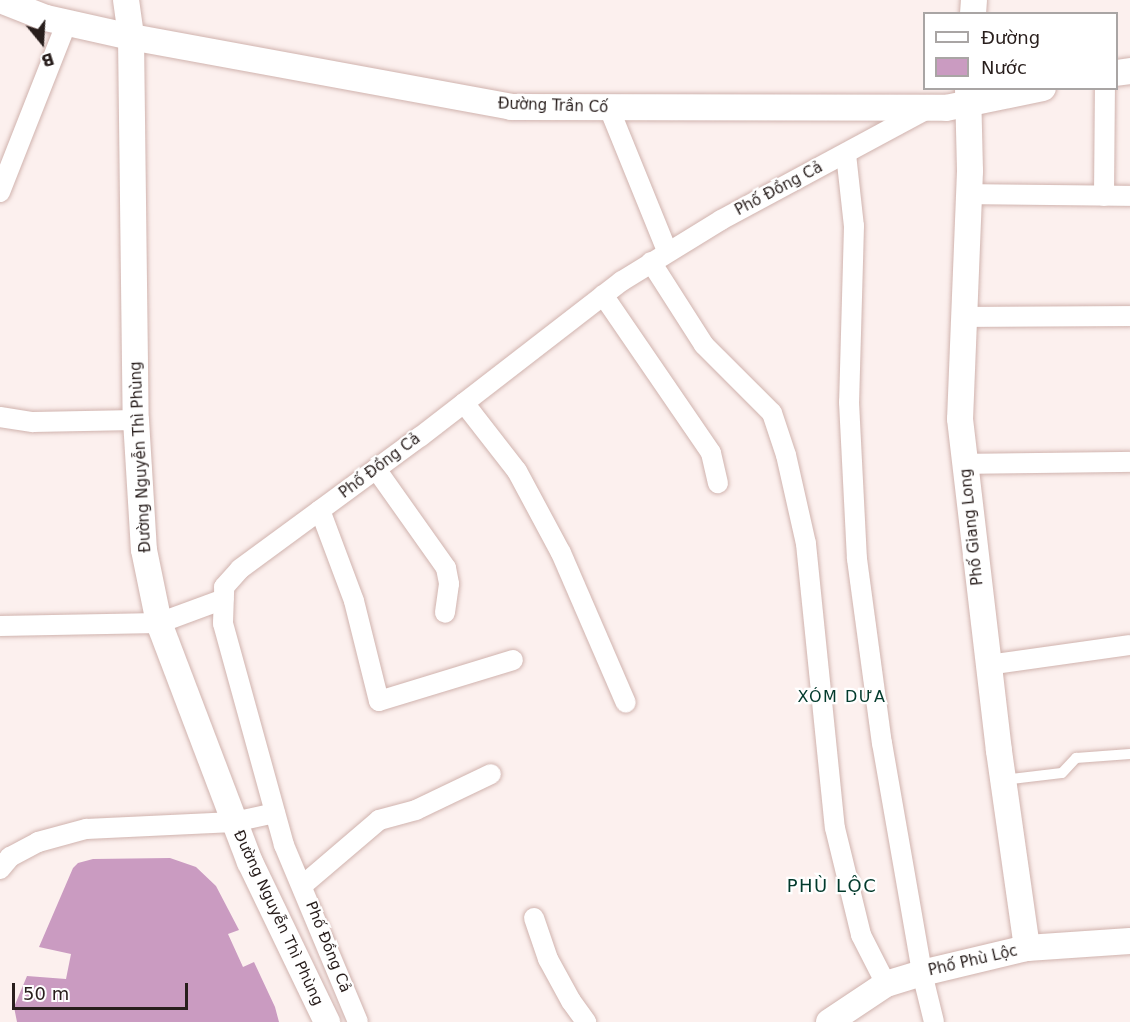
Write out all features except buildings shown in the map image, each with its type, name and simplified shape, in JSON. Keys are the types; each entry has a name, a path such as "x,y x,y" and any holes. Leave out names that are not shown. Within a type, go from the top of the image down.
{"street":[{"name":"Đường Trần Cố","path":"0,0 46,18 131,38 511,108 928,108 967,96 1023,90"},
{"name":"Đường Nguyễn Thì Phùng","path":"126,0 131,38 136,420 144,550 159,623 234,822 267,902 327,1022"},
{"path":"0,192 67,22"},
{"path":"1104,195 1105,90"},
{"name":"Phố Giang Long","path":"967,96 969,194 960,419 988,665 1027,948"},
{"path":"609,108 659,256 704,345 772,413 786,455 806,544 835,828 861,935 886,984"},
{"name":"Phố Đồng Cả","path":"358,1022 303,885 284,845 223,623 224,587 240,570 464,403 603,295 659,256 928,108"},
{"path":"846,154 854,226 849,402 857,559 882,743 922,972 934,1022"},
{"path":"969,194 1130,196"},
{"path":"603,295 711,453 718,483"},
{"path":"964,317 1130,316"},
{"path":"464,403 517,471 561,552 626,703"},
{"path":"0,417 33,422 136,420"},
{"path":"965,464 1130,462"},
{"path":"376,469 446,568 449,584 445,613"},
{"path":"320,510 354,601 379,701 513,660"},
{"path":"0,626 159,623 224,599"},
{"path":"988,665 1130,645"},
{"path":"303,885 379,820 416,810 491,774"},
{"path":"0,869 9,856 38,842 86,829 234,822 276,813"},
{"path":"534,918 549,959 571,1001 586,1022"},
{"name":"Phố Phù Lộc","path":"828,1022 886,984 922,972 1027,948 1130,941"}],"lane":[{"path":"1003,780 1062,773 1077,758 1130,754"}],"water":[{"path":"170,858 196,867 216,886 239,930 228,934 243,967 254,962 275,1007 279,1022 17,1022 14,1007 27,976 66,979 71,954 39,947 73,868 78,863 93,859"}],"district":[{"name":"XÓM DƯA","path":"842,697"},
{"name":"PHÙ LỘC","path":"832,886"}]}
